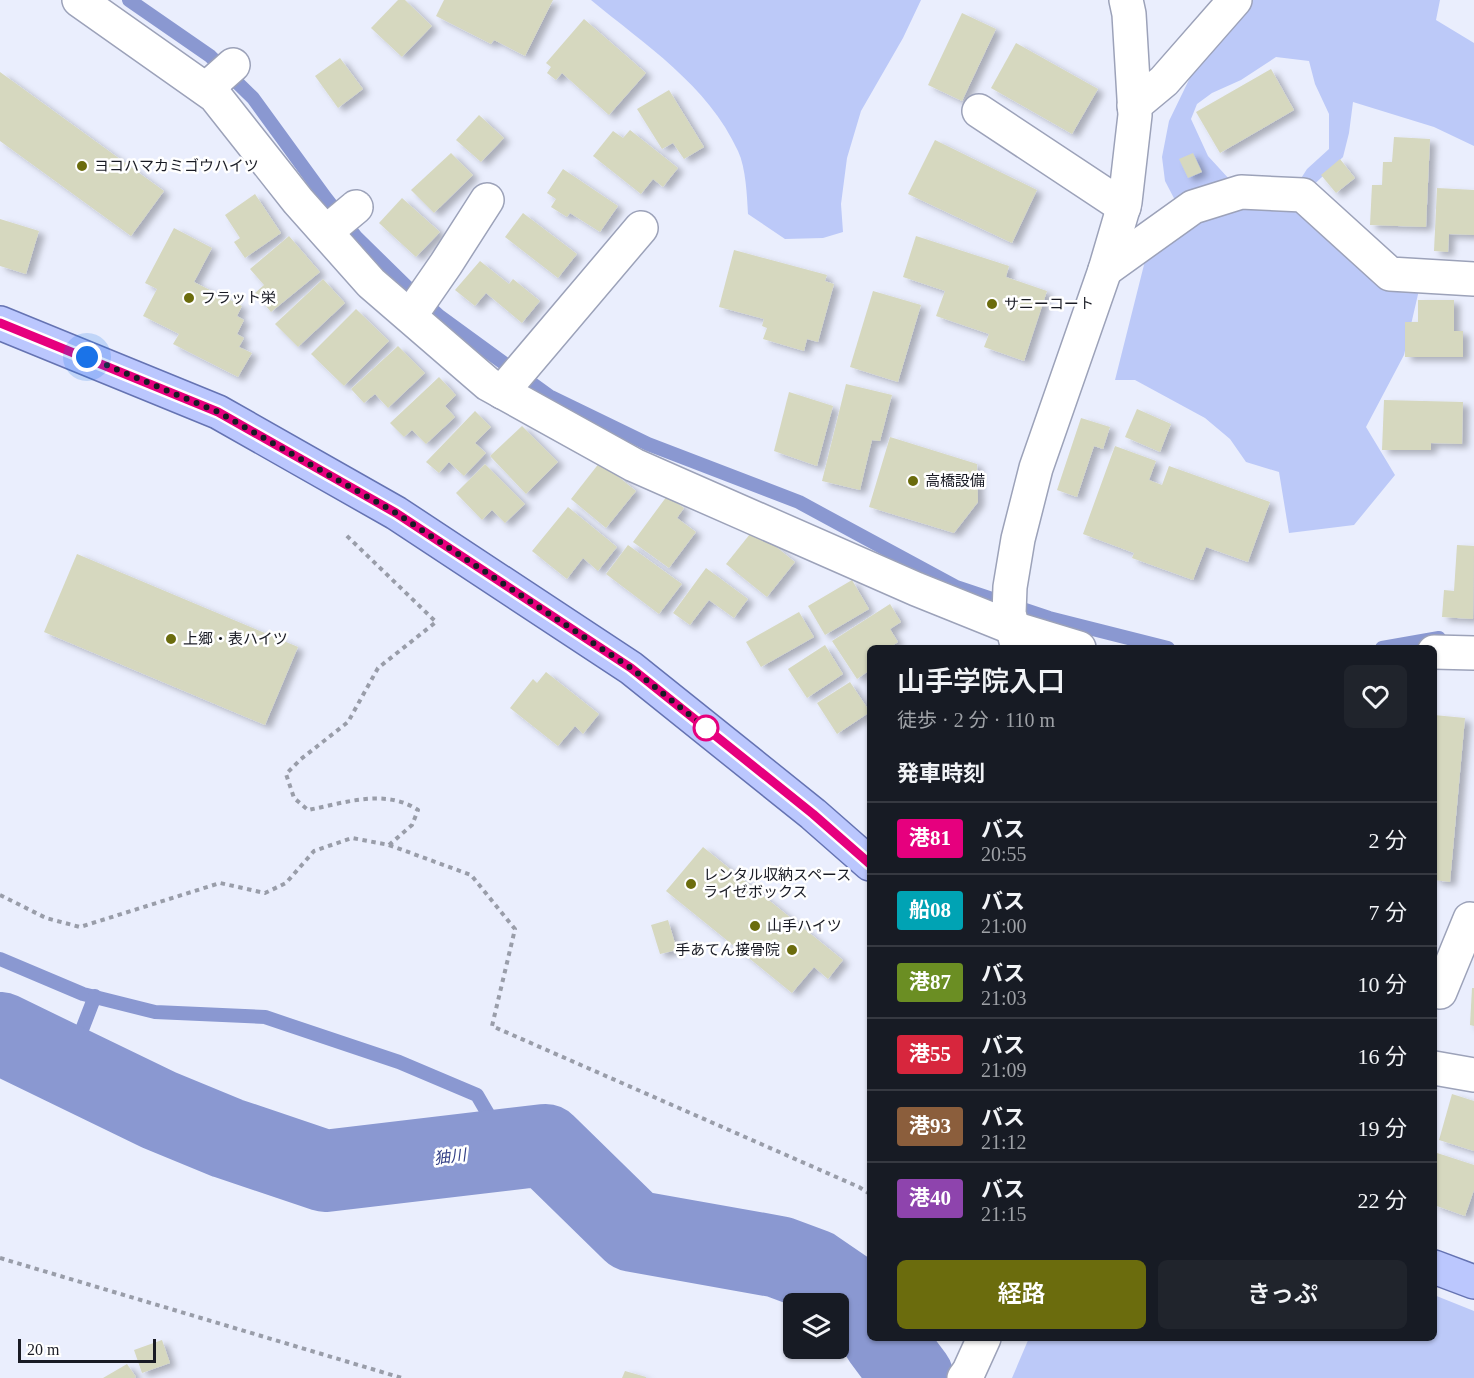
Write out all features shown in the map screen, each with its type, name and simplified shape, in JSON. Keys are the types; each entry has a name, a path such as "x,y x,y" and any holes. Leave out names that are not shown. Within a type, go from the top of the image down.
{"main road":[{"path":"0,322 218,412 396,513 631,668 813,814 867,861"},
{"path":"1437,1268 1474,1282"}],"street":[{"path":"79,0 208,88 298,201 371,283 411,315 488,384 506,387 634,465 916,589 1013,619 1072,645"},
{"path":"1013,619 1018,539 1036,468 1105,270 1124,207 1135,115 1129,14 1126,0"},
{"path":"1134,106 1164,81 1235,0"},
{"path":"208,88 233,65"},
{"path":"980,111 1124,207"},
{"path":"1105,270 1193,207 1241,192 1303,195 1390,274 1474,279"},
{"path":"411,315 487,200"},
{"path":"327,231 356,207"},
{"path":"506,387 641,228"},
{"path":"1437,652 1474,653"},
{"path":"1437,992 1440,992 1470,919"},
{"path":"1437,1069 1474,1075"},
{"path":"967,1374 983,1341"}],"path":[{"path":"344,533 436,622 378,668 348,722 301,759 286,774 294,798 308,810 372,798 405,801 418,810 412,825 389,845"},
{"path":"0,895 46,918 80,927 220,883 265,893 286,883 314,851 352,838 389,845 471,875 515,929 492,1026 867,1192"},
{"path":"0,1258 402,1378"}],"shaded area":[{"path":"591,0 921,0 903,38 861,111 847,158 841,204 843,232 823,238 785,239 748,214 746,182 741,158 725,127 710,106 673,67"},
{"path":"1247,0 1440,0 1436,20 1474,43 1474,146 1434,127 1353,102 1343,157 1303,195 1422,277 1404,355 1366,427 1395,475 1354,525 1289,533 1279,472 1246,462 1230,439 1205,418 1135,380 1115,380 1151,237 1177,204 1165,181 1162,157 1169,121 1199,59","holes":["1276,57 1309,61 1315,84 1329,114 1329,149 1307,169 1291,194 1241,192 1208,156 1191,119 1197,104 1212,93 1241,80"]},
{"path":"1437,1296 1474,1311 1474,1378 1012,1378 1028,1341 1437,1341"}],"building":[{"path":"398,0 405,0 432,26 402,57 371,28"},
{"path":"444,0 553,0 525,56 494,40 491,44 436,16"},
{"path":"962,13 996,29 962,101 928,85"},
{"path":"584,19 646,73 609,115 562,73 556,80 547,73 551,67 546,63"},
{"path":"1016,43 1098,89 1072,134 991,88"},
{"path":"340,58 363,89 338,108 315,76"},
{"path":"1271,69 1294,110 1220,153 1196,112"},
{"name":"ヨコハマカミゴウハイツ","path":"0,72 164,191 131,236 0,141"},
{"path":"669,90 704,147 684,159 673,143 662,149 637,109"},
{"path":"479,115 504,138 481,162 456,140"},
{"path":"630,130 678,168 663,187 653,179 641,194 593,156 613,131 623,138"},
{"path":"1394,137 1430,139 1426,227 1370,225 1372,185 1382,185 1383,162 1392,162"},
{"path":"935,140 1037,190 1012,243 908,194"},
{"path":"451,153 473,175 434,213 411,190"},
{"path":"1193,153 1202,172 1188,178 1179,159"},
{"path":"1340,159 1355,178 1336,193 1321,175"},
{"path":"563,169 618,206 600,232 570,213 567,217 551,207 556,199 547,193"},
{"path":"1437,188 1474,190 1474,235 1449,234 1448,252 1434,251"},
{"path":"255,194 281,233 245,258 234,242 240,238 225,215"},
{"path":"402,198 440,232 416,257 379,223"},
{"path":"523,213 577,254 558,278 505,237"},
{"path":"0,219 39,231 26,274 0,266"},
{"name":"フラット栄","path":"174,228 212,248 194,282 242,306 237,316 244,320 237,334 244,338 239,347 252,353 238,377 173,344 179,334 143,316 157,289 145,283"},
{"path":"289,236 320,272 271,312 255,293 264,285 250,269"},
{"name":"サニーコート","path":"916,236 1009,266 1006,277 1047,291 1024,361 984,347 989,334 936,316 945,291 903,277"},
{"path":"734,250 827,275 825,281 834,284 818,342 807,339 804,351 763,339 767,328 762,326 764,319 719,307"},
{"path":"480,261 509,284 513,279 540,301 522,323 486,293 475,306 455,290"},
{"path":"323,279 345,303 298,347 275,324"},
{"path":"873,291 921,305 898,382 850,367"},
{"path":"1418,300 1454,300 1454,331 1463,331 1463,357 1405,357 1405,322 1418,322"},
{"path":"356,309 389,341 344,386 311,354"},
{"path":"398,346 425,373 388,408 375,394 364,403 351,389"},
{"path":"439,377 456,395 445,406 455,417 426,444 412,430 404,437 390,423"},
{"path":"846,384 892,395 880,441 872,440 860,490 822,481"},
{"path":"789,392 833,406 817,466 774,451"},
{"path":"1384,400 1463,402 1462,444 1431,443 1431,450 1382,450"},
{"path":"1137,409 1171,424 1160,452 1125,437"},
{"path":"475,411 491,427 475,443 486,453 464,476 449,462 439,473 426,462"},
{"path":"1081,418 1110,427 1103,449 1094,446 1077,497 1057,490"},
{"path":"522,426 558,462 526,494 490,456"},
{"path":"890,437 977,464 978,502 954,533 869,507"},
{"path":"1115,446 1156,461 1149,480 1162,485 1169,466 1270,502 1248,562 1206,547 1193,580 1132,558 1134,553 1083,534"},
{"path":"600,462 636,491 606,528 571,499"},
{"path":"485,464 525,504 505,523 492,510 482,520 456,493"},
{"path":"667,496 684,508 677,518 696,532 669,568 633,542"},
{"path":"568,507 617,547 598,571 583,558 567,579 532,551"},
{"path":"754,529 795,562 767,597 726,564"},
{"path":"628,545 682,584 659,614 606,574"},
{"path":"1457,545 1474,546 1473,619 1442,617 1444,590 1454,591"},
{"name":"上郷・表ハイツ","path":"77,554 298,647 265,725 44,632"},
{"path":"706,568 748,599 734,618 709,600 690,625 673,613"},
{"path":"852,580 869,609 825,635 808,606"},
{"path":"890,604 901,622 890,629 898,642 894,645 867,645 867,672 857,679 832,641"},
{"path":"799,612 814,637 761,667 746,642"},
{"path":"825,645 843,674 807,698 788,669"},
{"path":"546,672 599,714 583,734 575,726 558,746 510,708 533,679 537,683"},
{"path":"850,682 867,708 867,714 837,734 817,703"},
{"path":"1437,715 1465,718 1450,882 1437,880"},
{"name":"山手ハイツ","path":"703,847 843,960 828,979 814,967 792,993 666,891"},
{"path":"668,920 677,950 660,954 651,925"},
{"path":"1472,988 1474,988 1474,1026 1470,1025"},
{"path":"1452,1094 1474,1101 1474,1151 1439,1140"},
{"path":"1437,1153 1474,1165 1474,1190 1465,1216 1437,1206"},
{"path":"162,1340 170,1363 142,1373 134,1350"},
{"path":"127,1364 136,1377 103,1378"},
{"path":"625,1371 646,1377 646,1378 622,1378"}],"waterway":[{"path":"129,0 210,56 253,98 356,237 407,287 439,316 549,396 648,444 799,502 956,587 1049,618 1156,645"},
{"path":"1399,645 1439,638"},
{"path":"0,959 83,994 155,1012 265,1017 399,1062 477,1095 509,1150"},
{"path":"68,1066 95,996"},
{"name":"㹨川","path":"0,1033 159,1110 227,1138 325,1171 545,1145 633,1231 779,1257 814,1270 852,1296 867,1316"},
{"name":"㹨川","path":"885,1341 913,1378"}],"bus line":[{"name":"港81","path":"0,323 218,412 396,513 631,668 813,814 867,861"}],"place":[{"name":"ヨコハマカミゴウハイツ","path":"82,166"},
{"name":"フラット栄","path":"189,298"},
{"name":"サニーコート","path":"992,304"},
{"name":"高橋設備","path":"913,481"},
{"name":"上郷・表ハイツ","path":"171,639"},
{"name":"レンタル収納スペース ライゼボックス","path":"691,884"},
{"name":"山手ハイツ","path":"755,926"},
{"name":"手あてん接骨院","path":"792,950"}],"route":[{"path":"87,357 218,412 396,513 631,668 706,728"}]}
